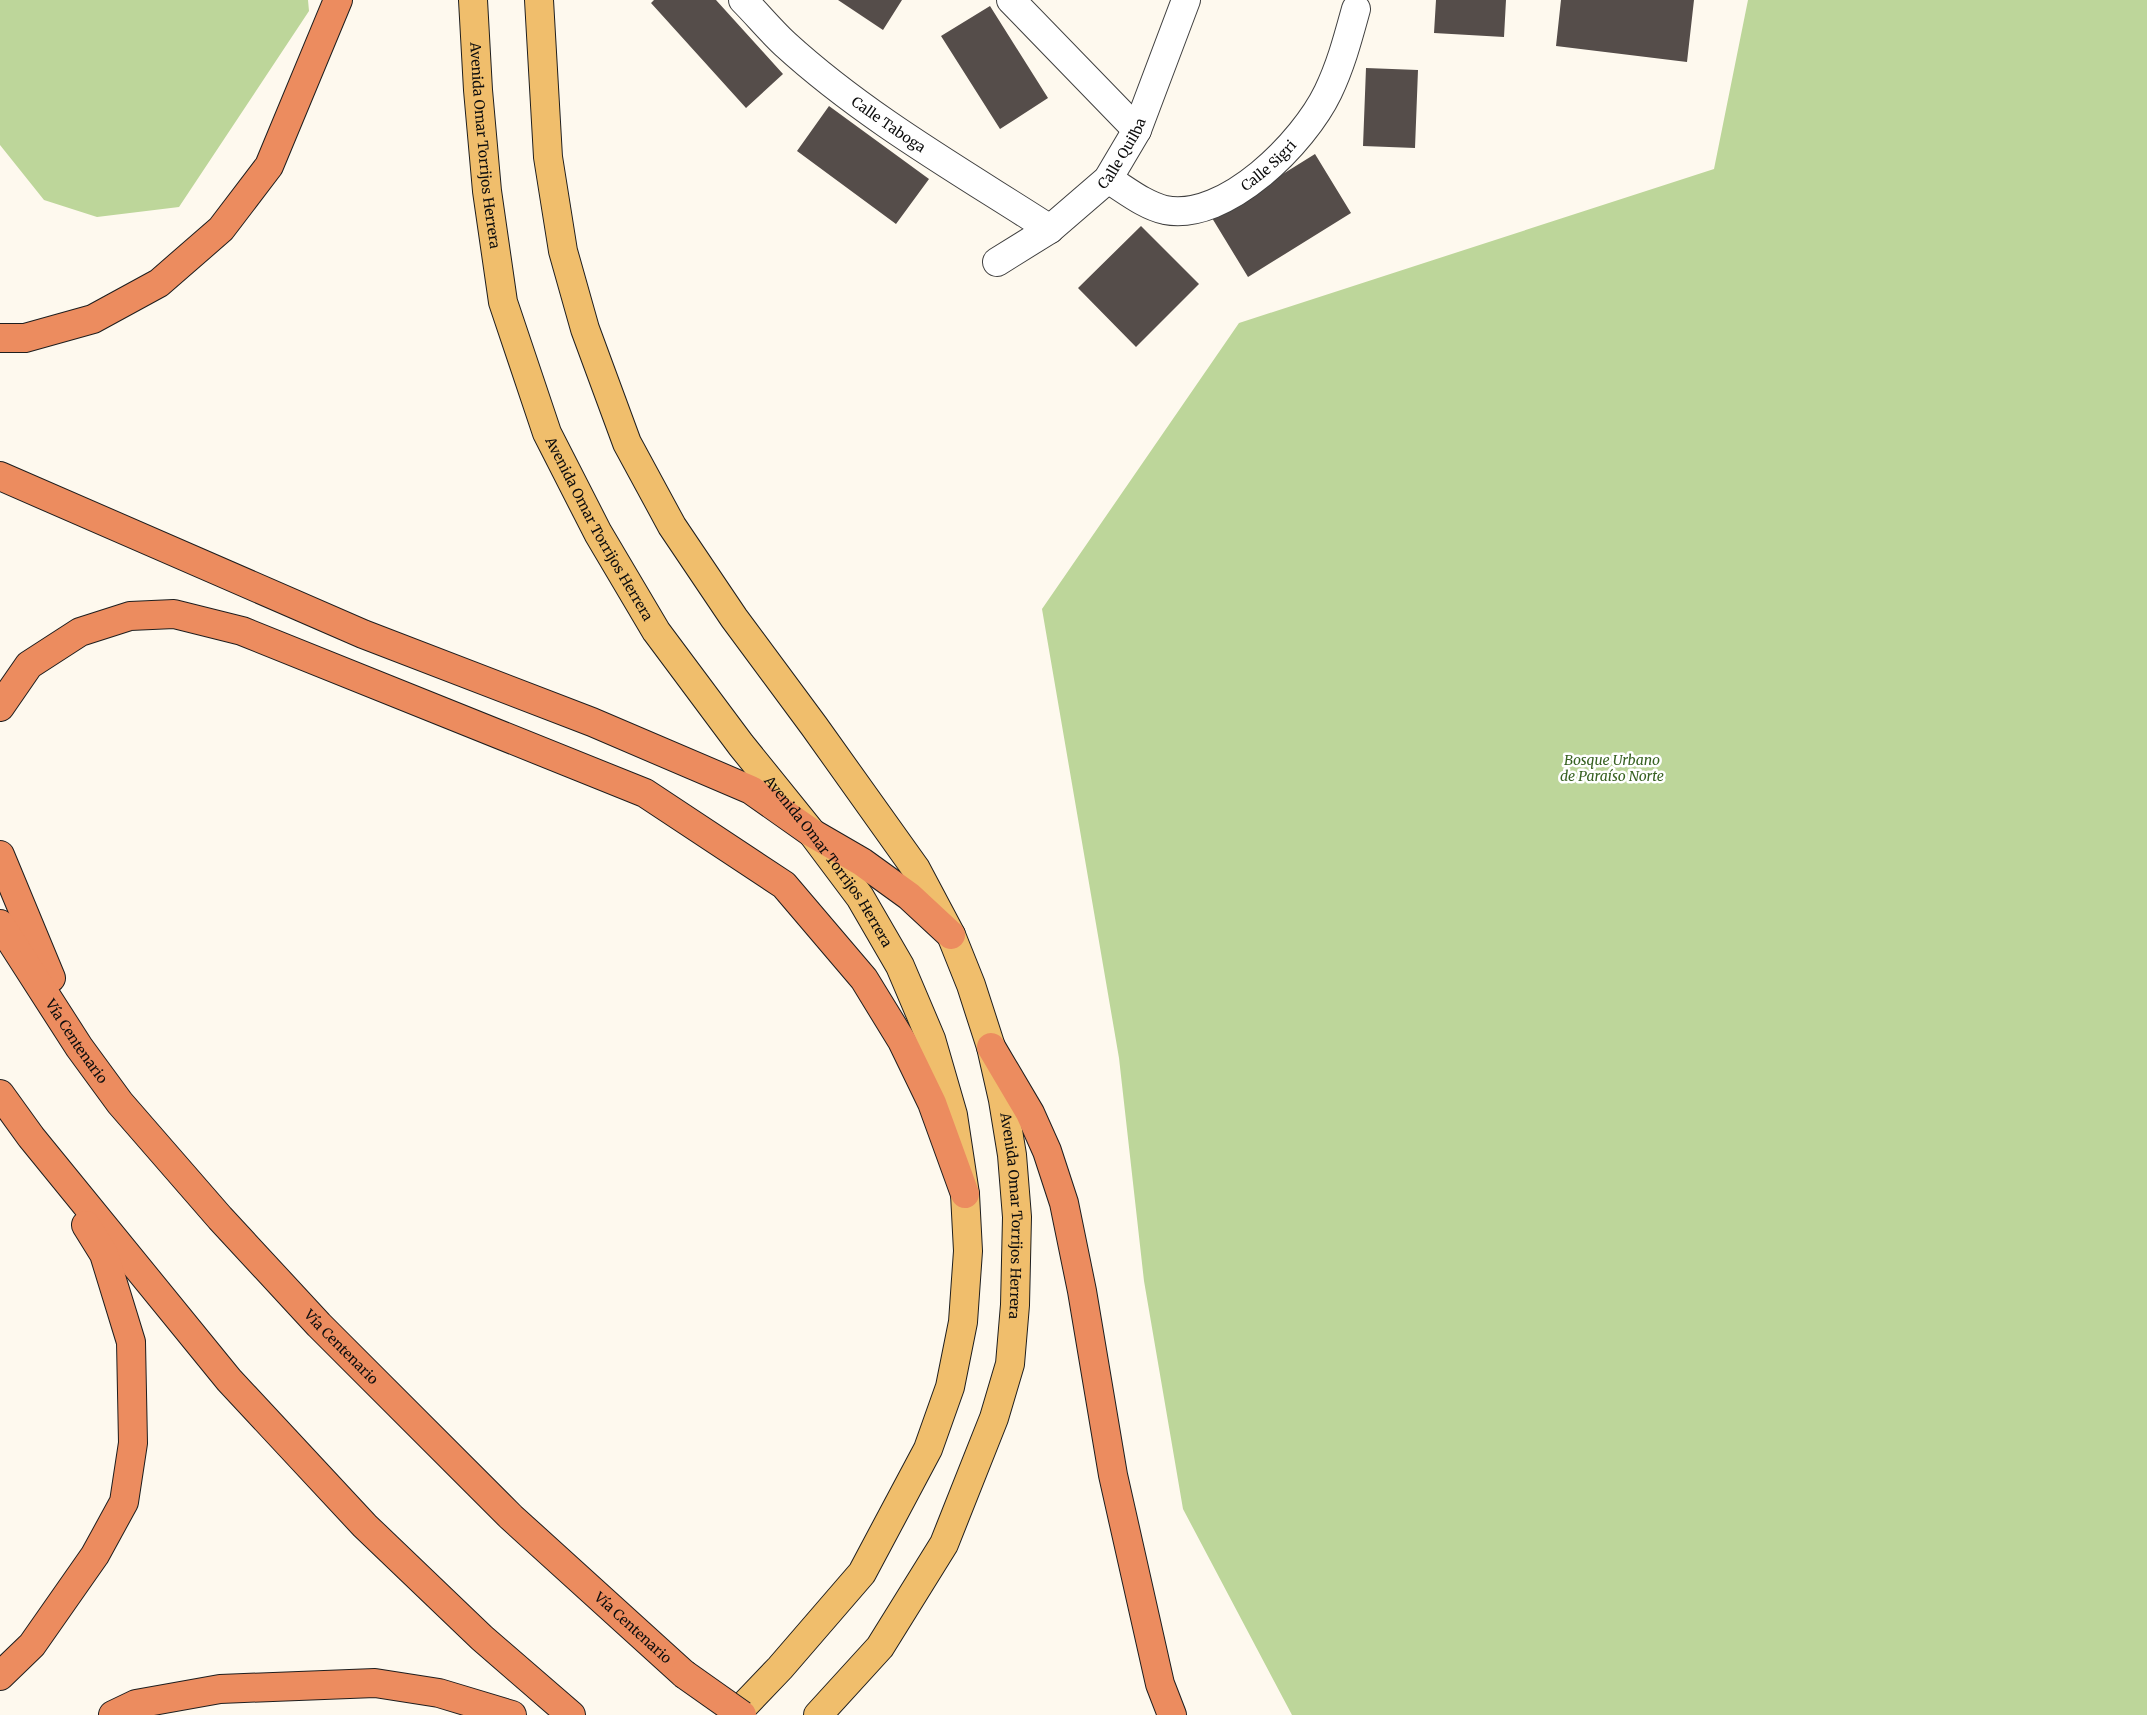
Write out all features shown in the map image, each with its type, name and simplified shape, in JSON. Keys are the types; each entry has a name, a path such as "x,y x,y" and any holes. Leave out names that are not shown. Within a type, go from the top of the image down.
{"highway":[{"path":"0,338 25,338 93,318 159,283 221,229 269,166 338,0"},
{"path":"0,476 363,634 592,722 750,790 812,833 862,862 909,896 950,935"},
{"path":"0,707 29,665 80,632 130,616 174,614 242,631 645,793 784,885 864,979 902,1041 932,1103 965,1194"},
{"path":"0,855 80,1046"},
{"name":"Vía Centenario","path":"0,924 120,1103 220,1218 319,1325 511,1517 684,1674 742,1715"},
{"path":"991,1047 1030,1113 1047,1151 1064,1203 1082,1291 1113,1475 1160,1684 1172,1715"},
{"path":"0,1094 31,1137 229,1380 365,1526 482,1638 571,1715"},
{"path":"0,1676 32,1645 96,1556 124,1502 133,1444 131,1342 104,1254 31,1137"},
{"path":"113,1715 136,1704 220,1689 375,1683 439,1693 512,1715"}],"main road":[{"name":"Avenida Omar Torrijos Herrera","path":"473,0 478,90 487,191 503,302 546,432 598,533 656,631 741,745 812,833 860,897 900,966 908,984 931,1039 953,1115 965,1194 968,1251 963,1322 950,1387 928,1450 862,1573 780,1668 735,1715"},
{"name":"Avenida Omar Torrijos Herrera","path":"540,0 548,156 563,251 585,329 627,443 672,526 734,618 916,869 950,935 971,985 991,1047 1003,1100 1012,1155 1017,1217 1015,1305 1010,1364 994,1418 944,1544 880,1647 818,1715"}],"street":[{"name":"Calle Taboga","path":"743,0 785,44 855,100 936,158 1050,230"},
{"path":"1011,0 1137,130"},
{"name":"Calle Quilba","path":"997,262 1050,230 1108,179 1137,130 1186,0"},
{"name":"Calle Sigri","path":"1108,179 1146,203 1165,210 1191,209 1205,206 1227,197 1288,148 1313,117 1328,93 1344,54 1356,9"}],"green space":[{"path":"0,0 308,0 309,11 179,207 97,217 44,200 0,145"},
{"name":"Bosque Urbano de Paraíso Norte","path":"1748,0 2147,0 2147,1715 1292,1715 1183,1509 1144,1281 1119,1058 1042,609 1239,323 1714,169"}],"building":[{"path":"654,0 716,0 783,74 746,108 651,3"},
{"path":"838,0 902,0 883,30"},
{"path":"1436,0 1506,0 1504,37 1434,33"},
{"path":"1561,0 1694,0 1687,62 1556,46"},
{"path":"990,6 1048,98 1000,129 941,36"},
{"path":"1366,68 1418,70 1415,148 1363,146"},
{"path":"829,106 929,179 896,224 797,151"},
{"path":"1315,154 1351,213 1248,277 1212,218"},
{"path":"1141,226 1199,284 1136,347 1078,288"}]}
